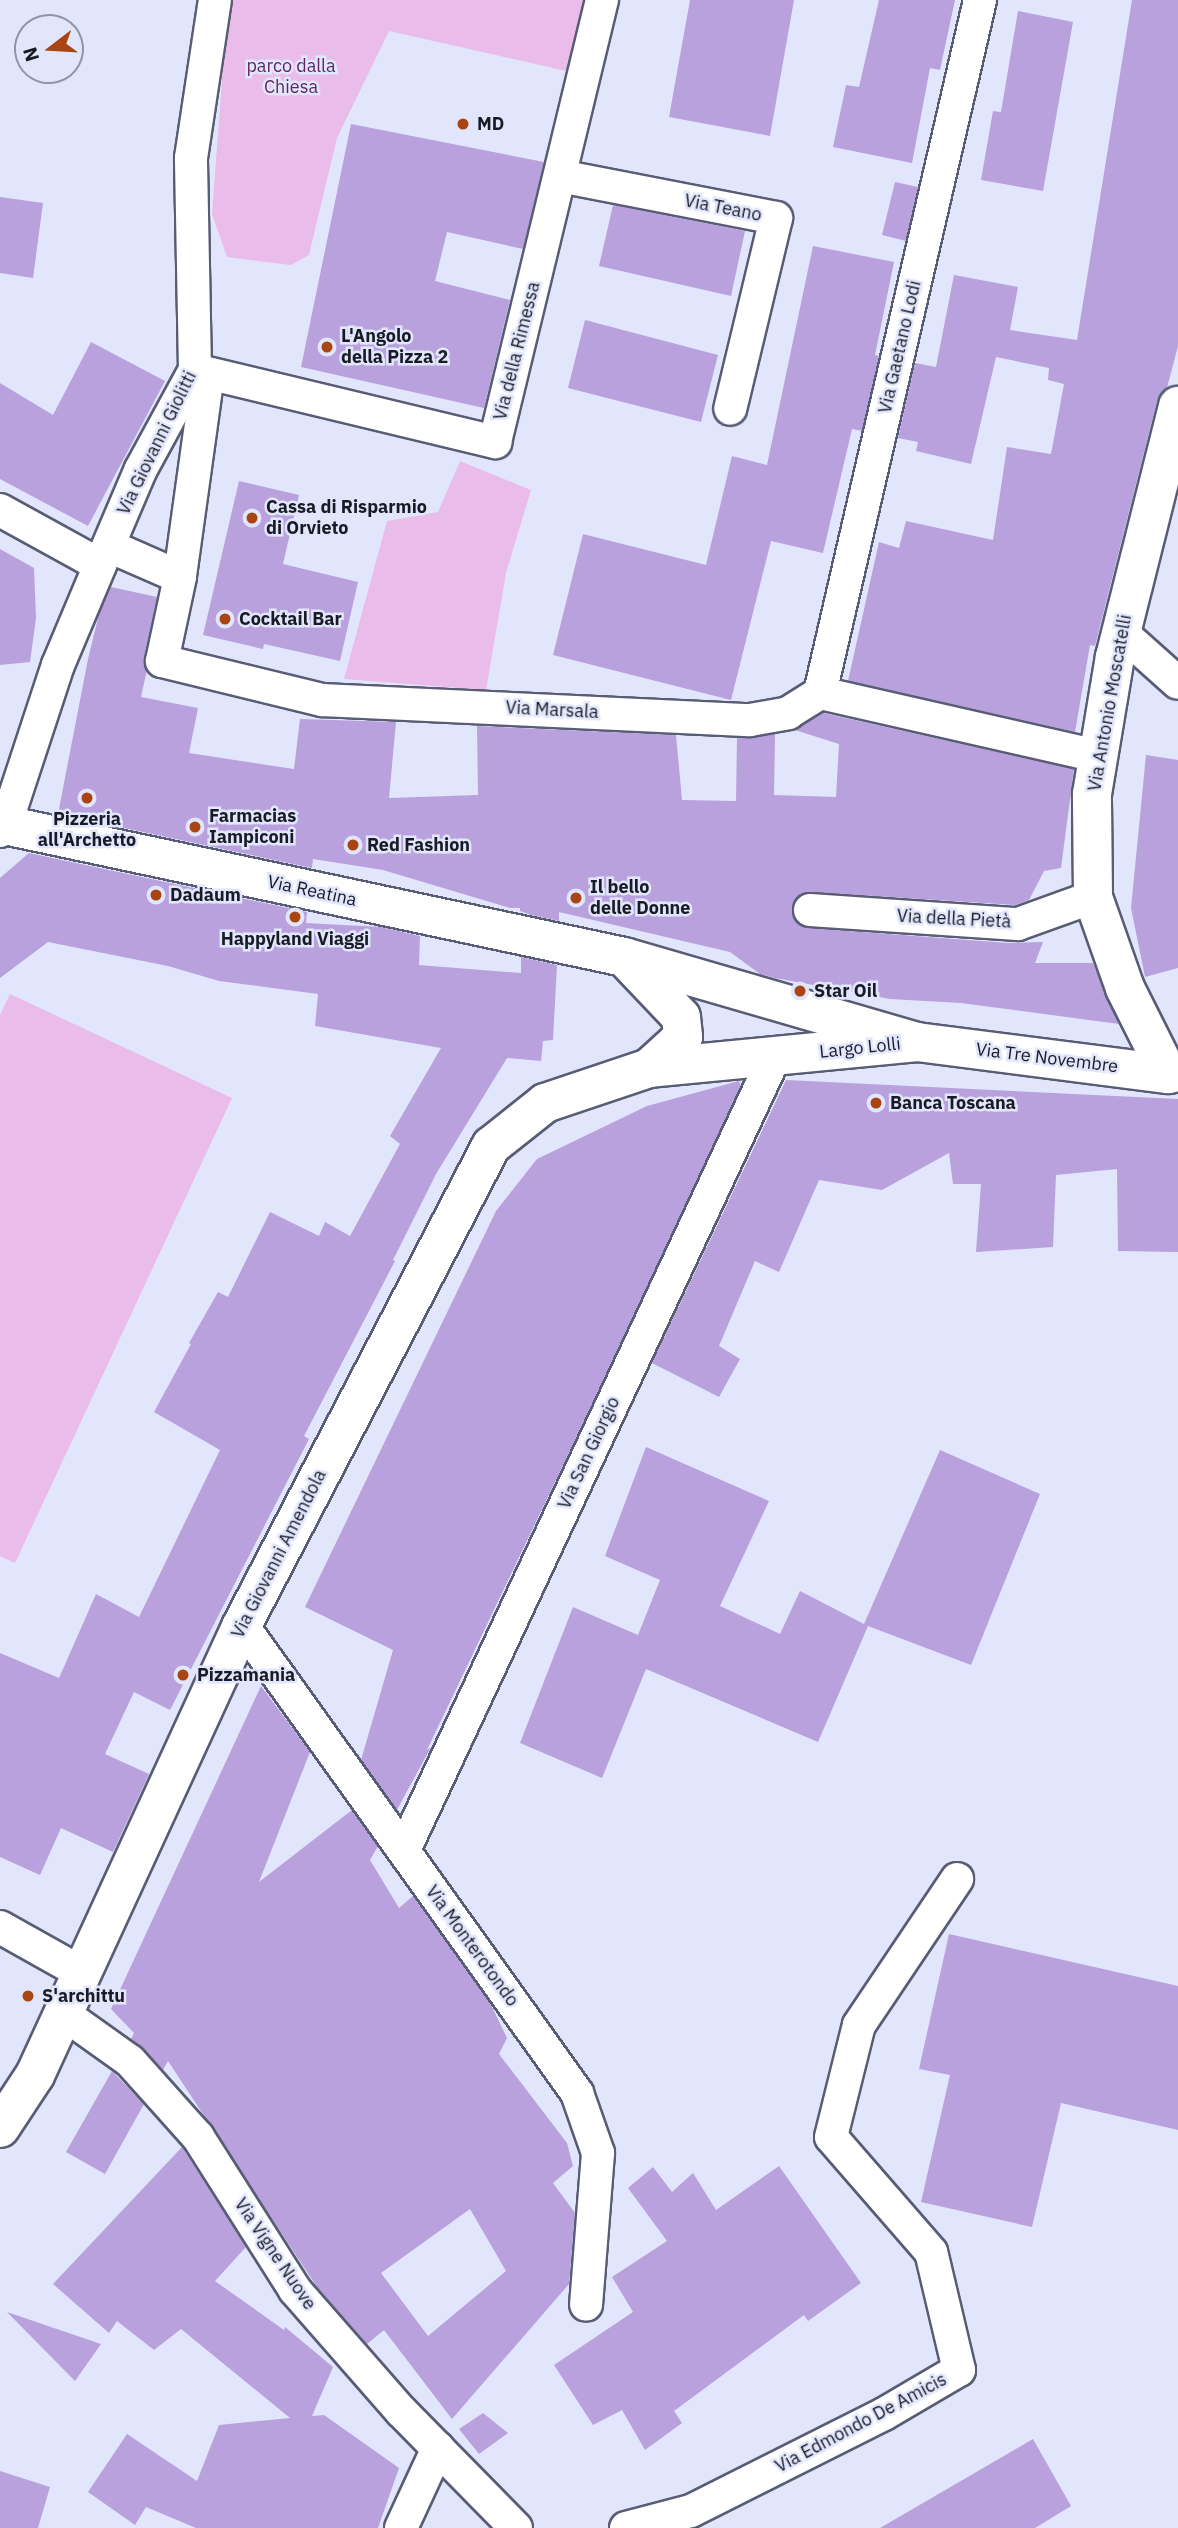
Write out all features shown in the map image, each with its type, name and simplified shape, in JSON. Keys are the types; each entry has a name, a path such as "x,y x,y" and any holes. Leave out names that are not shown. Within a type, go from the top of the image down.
{"main road":[{"name":"Via Antonio Moscatelli","path":"1173,1073 1125,988 1093,897 1092,794 1121,632 1178,406"},
{"name":"Via Reatina","path":"2,827 624,957"},
{"name":"Largo Lolli","path":"624,957 917,1042"},
{"path":"624,957 681,1017 683,1037 649,1068"},
{"name":"Largo Lolli","path":"649,1068 917,1042"},
{"name":"Via Tre Novembre","path":"917,1042 1173,1073"},
{"name":"Via Giovanni Amendola","path":"0,2128 35,2075 242,1625 491,1146 545,1103 649,1068"}],"street":[{"name":"Via Giovanni Giolitti","path":"2,827 58,665 141,469 202,372 191,158 215,0"},
{"name":"Via della Rimessa","path":"202,372 495,442 602,0"},
{"name":"Via Gaetano Lodi","path":"820,693 980,0"},
{"name":"Via Teano","path":"560,176 776,218 730,409"},
{"path":"0,510 104,555 180,577 202,372"},
{"name":"Via Marsala","path":"180,577 162,661 322,700 750,720 788,713 820,693"},
{"path":"1121,632 1178,683"},
{"path":"820,693 1098,756"},
{"name":"Via della Pietà","path":"810,911 1018,924 1093,897"},
{"name":"Via San Giorgio","path":"404,1850 775,1056"},
{"name":"Via Monterotondo","path":"242,1625 577,2093 598,2152 586,2305"},
{"name":"Via Edmondo De Amicis","path":"626,2528 691,2511 884,2414 960,2371 931,2252 831,2137 859,2025 957,1879"},
{"path":"0,1927 82,1973"},
{"name":"Via Vigne Nuove","path":"64,2014 130,2061 198,2137 295,2290 438,2448 516,2528"},
{"path":"401,2528 438,2448"}],"green space":[{"name":"parco dalla Chiesa","path":"228,0 602,0 584,75 389,31 337,138 309,255 291,265 227,257 212,214"},
{"path":"460,461 531,490 506,573 486,690 344,679 387,521 438,512"},
{"path":"10,994 232,1098 15,1563 0,1556 0,1015"}],"building":[{"path":"690,0 794,0 770,136 669,117"},
{"path":"879,0 955,0 940,70 930,68 912,163 833,147 846,85 859,87"},
{"path":"1132,0 1178,0 1178,346 1167,388 1157,401 1095,646 1090,645 1075,732 848,681 879,542 899,548 906,521 993,540 1007,447 1051,454 1064,384 1048,380 1049,368 996,357 971,464 916,451 918,442 898,438 915,363 936,367 954,275 1018,287 1010,330 1077,340"},
{"path":"1018,11 1073,22 1043,191 981,180 993,111 1001,112"},
{"path":"351,124 544,162 523,249 447,232 435,281 510,300 484,408 301,367"},
{"path":"895,182 918,187 906,241 882,235"},
{"path":"0,197 43,203 33,278 0,273"},
{"path":"613,205 745,231 731,296 599,266"},
{"path":"813,246 894,262 875,355 879,356 862,431 852,429 823,553 771,541 731,700 553,655 583,534 706,565 732,456 767,465"},
{"path":"585,320 718,355 701,422 568,388"},
{"path":"91,342 165,381 88,526 0,479 0,383 53,415"},
{"path":"239,481 299,495 283,564 358,582 340,661 264,644 263,649 203,635"},
{"path":"0,549 34,568 36,618 30,662 0,665"},
{"path":"111,587 157,597 144,657 147,670 141,697 198,708 189,753 294,769 300,719 396,722 389,798 478,795 477,726 676,735 682,800 736,801 737,738 775,734 774,795 836,797 839,744 795,730 823,713 1074,769 1061,868 1044,871 1029,900 1015,905 811,892 795,899 792,909 799,925 809,928 1008,943 1043,942 1035,963 1093,963 1119,1024 961,1003 890,999 775,978 760,974 730,952 559,912 559,921 531,915 520,911 520,908 510,908 383,870 313,859 312,868 58,814 88,659 99,614"},
{"path":"1146,755 1178,760 1178,968 1145,977 1131,908"},
{"path":"29,853 307,912 306,923 381,927 420,936 419,965 521,973 521,957 557,965 553,1040 543,1041 541,1061 507,1058 436,1174 393,1260 395,1261 304,1436 309,1439 170,1710 134,1692 105,1754 149,1774 113,1852 61,1828 40,1875 0,1857 0,1653 59,1678 96,1594 139,1617 220,1450 154,1412 191,1344 189,1343 218,1292 228,1297 270,1212 319,1236 325,1222 350,1236 400,1144 390,1136 441,1048 315,1026 318,994 219,981 168,966 48,942 0,978 0,878"},
{"path":"786,1080 1178,1099 1178,1252 1118,1251 1117,1169 1056,1175 1053,1247 976,1252 981,1184 953,1184 949,1153 882,1190 819,1180 779,1272 755,1261 719,1346 740,1359 719,1397 652,1363"},
{"path":"739,1081 741,1086 427,1750 431,1747 397,1810 361,1760 393,1650 305,1607 496,1211 537,1159 647,1106"},
{"path":"646,1447 769,1501 720,1606 780,1634 800,1591 864,1624 940,1450 1040,1494 971,1665 868,1626 818,1742 646,1669 602,1778 520,1743 573,1607 638,1635 660,1580 605,1556"},
{"path":"261,1686 310,1752 259,1882 352,1810 378,1846 370,1860 399,1908 413,1896 490,2003 507,2038 499,2054 567,2143 573,2166 553,2183 575,2213 569,2284 452,2419 384,2330 367,2344 317,2287 168,2061 163,2070 131,2039 134,2033 111,2009","holes":["470,2209 506,2271 428,2336 381,2273"]},
{"path":"949,1934 1178,1986 1178,2130 1061,2103 1032,2227 921,2202 950,2075 919,2069"},
{"path":"112,2071 144,2104 105,2174 66,2152"},
{"path":"182,2147 246,2247 215,2281 284,2330 285,2327 333,2367 312,2416 324,2415 399,2468 378,2528 196,2528 146,2507 135,2525 88,2492 127,2434 197,2481 219,2425 290,2418 181,2329 154,2350 117,2321 109,2333 53,2284"},
{"path":"779,2166 861,2283 808,2321 804,2315 674,2411 682,2423 645,2450 622,2410 593,2425 554,2365 633,2312 612,2277 667,2241 628,2188 653,2167 672,2192 693,2173 716,2210"},
{"path":"7,2312 101,2344 75,2381"},
{"path":"483,2413 508,2433 479,2454 459,2429"},
{"path":"1033,2439 1071,2506 1035,2528 880,2528"},
{"path":"0,2471 50,2487 38,2528 0,2528"}],"place":[{"name":"MD","path":"463,124"},
{"name":"L'Angolo della Pizza 2","path":"327,347"},
{"name":"Cassa di Risparmio di Orvieto","path":"252,518"},
{"name":"Cocktail Bar","path":"225,619"},
{"name":"Pizzeria all'Archetto","path":"87,798"},
{"name":"Farmacias Iampiconi","path":"195,827"},
{"name":"Red Fashion","path":"353,845"},
{"name":"Dadaum","path":"156,895"},
{"name":"Il bello delle Donne","path":"576,898"},
{"name":"Happyland Viaggi","path":"295,917"},
{"name":"Star Oil","path":"800,991"},
{"name":"Banca Toscana","path":"876,1103"},
{"name":"Pizzamania","path":"183,1675"},
{"name":"S'archittu","path":"28,1996"}]}
